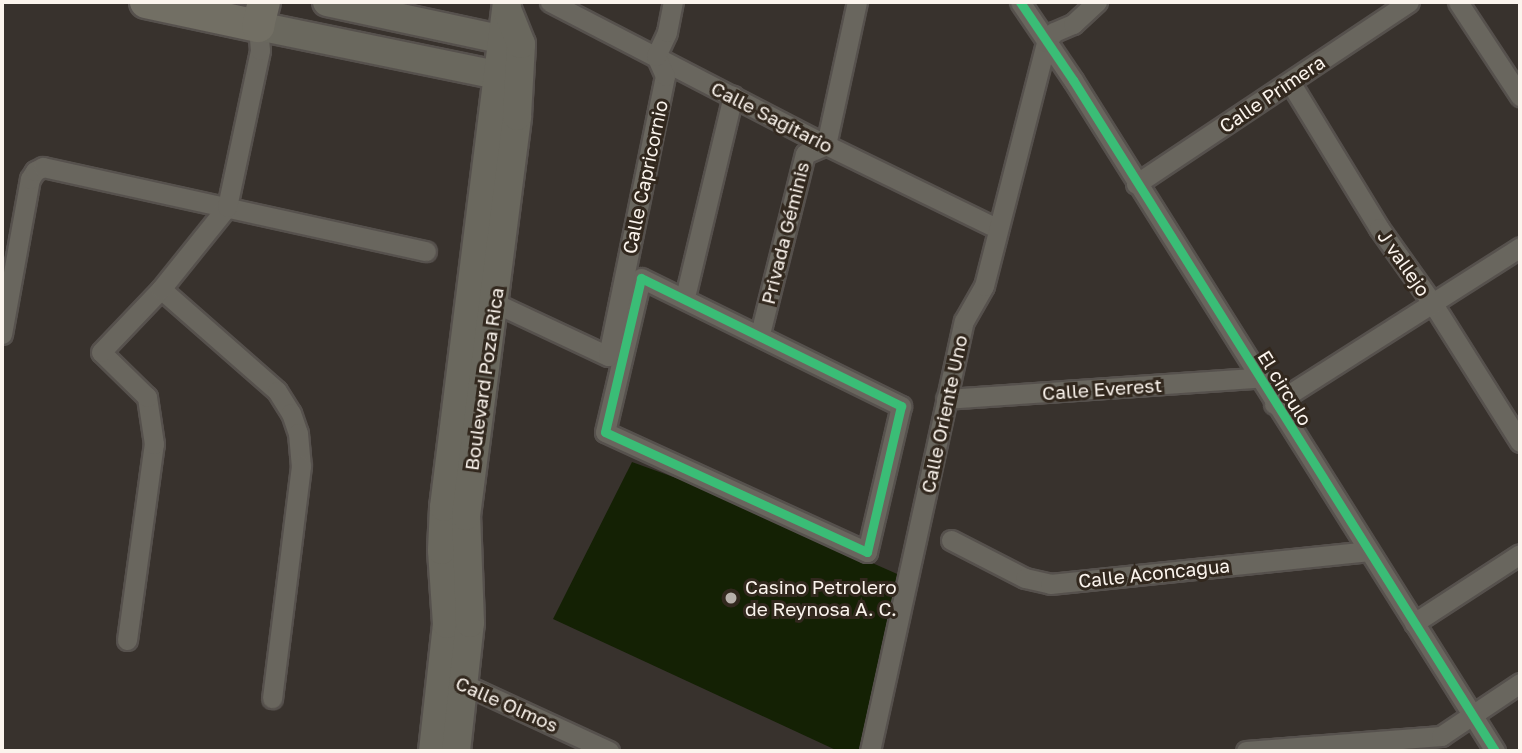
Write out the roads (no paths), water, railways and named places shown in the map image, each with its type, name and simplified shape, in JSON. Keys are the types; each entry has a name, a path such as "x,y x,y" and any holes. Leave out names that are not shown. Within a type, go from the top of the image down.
{"main road":[{"path":"146,2 261,14 508,77"},
{"path":"327,2 511,42"},
{"name":"Boulevard Poza Rica","path":"433,751 470,623 466,516 495,303 511,42 507,5"},
{"name":"Boulevard Poza Rica","path":"456,751 442,550 444,507 508,77"}],"street":[{"name":"Calle Sagitario","path":"551,2 826,145 996,228"},
{"path":"656,57 667,32 673,2"},
{"path":"826,145 857,2"},
{"name":"El circulo","path":"1020,2 1073,80 1274,404 1495,751"},
{"path":"1046,42 1054,32 1073,24 1097,2"},
{"name":"Calle Primera","path":"1136,184 1409,2"},
{"path":"1458,2 1520,96"},
{"path":"127,640 154,443 147,397 101,352 160,289 227,206 260,50 261,14"},
{"name":"Calle Oriente Uno","path":"870,751 964,321 984,286 996,228 1046,42"},
{"name":"Calle Capricornio","path":"495,303 608,356 665,76 656,57"},
{"name":"J vallejo","path":"1290,82 1379,228 1433,304 1520,442"},
{"path":"685,297 733,96"},
{"name":"Privada Géminis","path":"760,334 805,154 826,145"},
{"path":"2,334 30,179 35,171 43,167 426,251"},
{"path":"1274,404 1520,247"},
{"path":"641,278 685,297 901,406 867,552 605,432 641,278"},
{"path":"160,289 277,391 297,426 301,466 272,698"},
{"name":"Calle Everest","path":"946,399 1258,378"},
{"name":"Calle Aconcagua","path":"951,540 1025,578 1050,584 1367,551"},
{"path":"1414,623 1520,554"},
{"name":"Calle Olmos","path":"452,679 609,751"},
{"path":"1246,751 1440,744 1472,715 1520,682"}],"place":[{"name":"Casino Petrolero de Reynosa A. C.","path":"731,598"}]}
